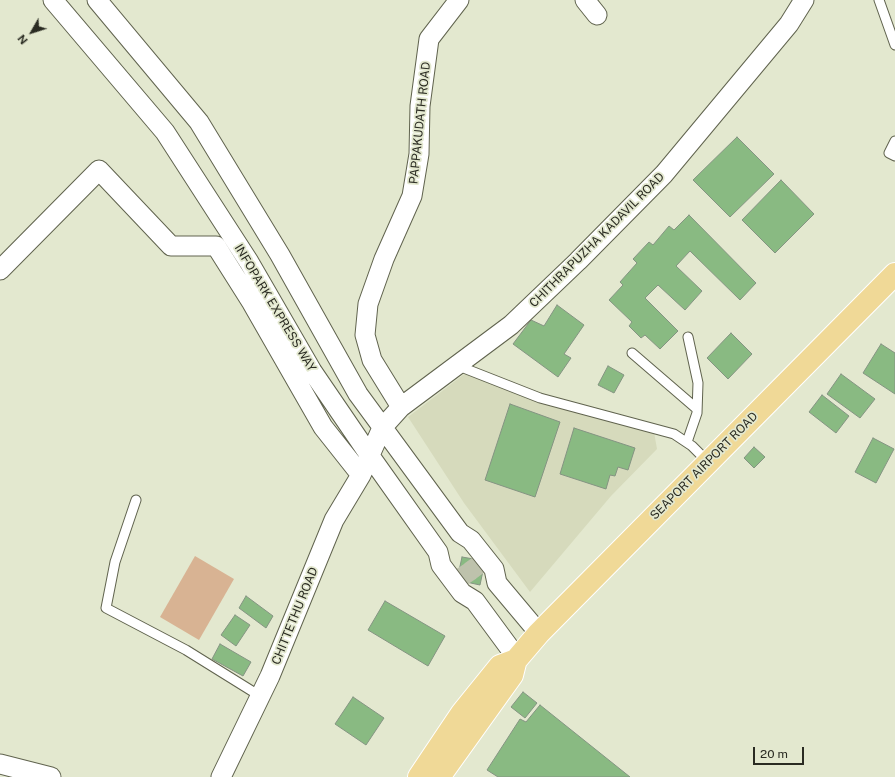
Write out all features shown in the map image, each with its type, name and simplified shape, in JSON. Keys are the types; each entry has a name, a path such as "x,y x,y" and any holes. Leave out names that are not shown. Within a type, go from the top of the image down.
{"main road":[{"name":"SEAPORT AIRPORT ROAD","path":"516,658 895,274"},
{"path":"419,777 462,713 492,678 500,666 516,658"},
{"path":"439,777 512,675 516,658"}],"street":[{"name":"INFOPARK EXPRESS WAY","path":"53,0 165,132 249,262 312,371 438,552 441,565 462,592 482,586 494,569 471,540 460,533 358,394 280,255 198,122 97,0"},
{"name":"PAPPAKUDATH ROAD","path":"401,407 372,360 366,335 368,304 384,259 412,196 419,154 420,106 428,39 459,0"},
{"path":"585,0 597,15"},
{"name":"CHITHRAPUZHA KADAVIL ROAD","path":"370,456 382,428 401,407 511,325 578,261 664,174 789,24 804,0"},
{"path":"0,270 99,170 171,246 216,246 252,303 323,427 361,475"},
{"name":"CHITTETHU ROAD","path":"221,777 260,696 334,520 361,475 370,456"},
{"path":"438,552 465,563 460,533"},
{"name":"INFOPARK EXPRESS WAY","path":"482,586 517,606 539,633"},
{"name":"INFOPARK EXPRESS WAY","path":"482,586 489,619 516,658"},
{"path":"0,764 51,777"}],"lane":[{"path":"879,0 895,45"},
{"path":"895,141 888,153 895,156"},
{"path":"687,442 697,408 698,383 688,337"},
{"path":"632,353 697,408"},
{"path":"456,365 540,398 668,432 687,442 708,462"},
{"path":"136,500 115,562 106,608 186,650 260,696"}],"shaded area":[{"path":"467,372 654,432 657,449 611,496 530,592 464,503 408,417"},
{"path":"195,556 234,579 199,640 160,617"}],"building":[{"path":"737,137 774,174 730,217 693,180"},
{"path":"781,180 814,214 775,253 742,220"},
{"path":"689,215 756,283 740,300 690,251 676,266 702,291 685,310 658,285 645,298 678,331 660,349 645,335 641,338 629,326 632,322 609,300 623,285 620,282 637,263 633,259 649,242 653,245 669,226 674,230"},
{"path":"557,305 584,325 564,354 571,358 558,377 513,344 531,320 544,326"},
{"path":"731,333 752,354 728,379 707,358"},
{"path":"881,344 895,353 895,394 863,373"},
{"path":"608,366 624,375 614,393 598,385"},
{"path":"841,374 875,399 860,418 827,394"},
{"path":"822,395 849,416 836,433 809,412"},
{"path":"510,404 560,422 535,497 485,480"},
{"path":"574,428 635,448 628,470 618,467 615,476 610,475 606,489 560,474"},
{"path":"873,438 894,449 876,483 855,472"},
{"path":"754,447 765,457 754,468 744,458"},
{"path":"462,557 485,561 480,585 457,580"},
{"path":"246,596 273,616 266,628 239,608"},
{"path":"385,601 445,636 428,666 368,630"},
{"path":"235,615 250,625 236,646 221,635"},
{"path":"220,644 251,662 243,676 212,659"},
{"path":"523,692 537,703 525,718 511,707"},
{"path":"353,697 384,718 366,745 335,724"},
{"path":"540,705 630,777 498,777 487,770 520,719 526,722"}],"tunnel":[{"path":"472,558 485,576"},
{"path":"458,568 470,586"}]}
